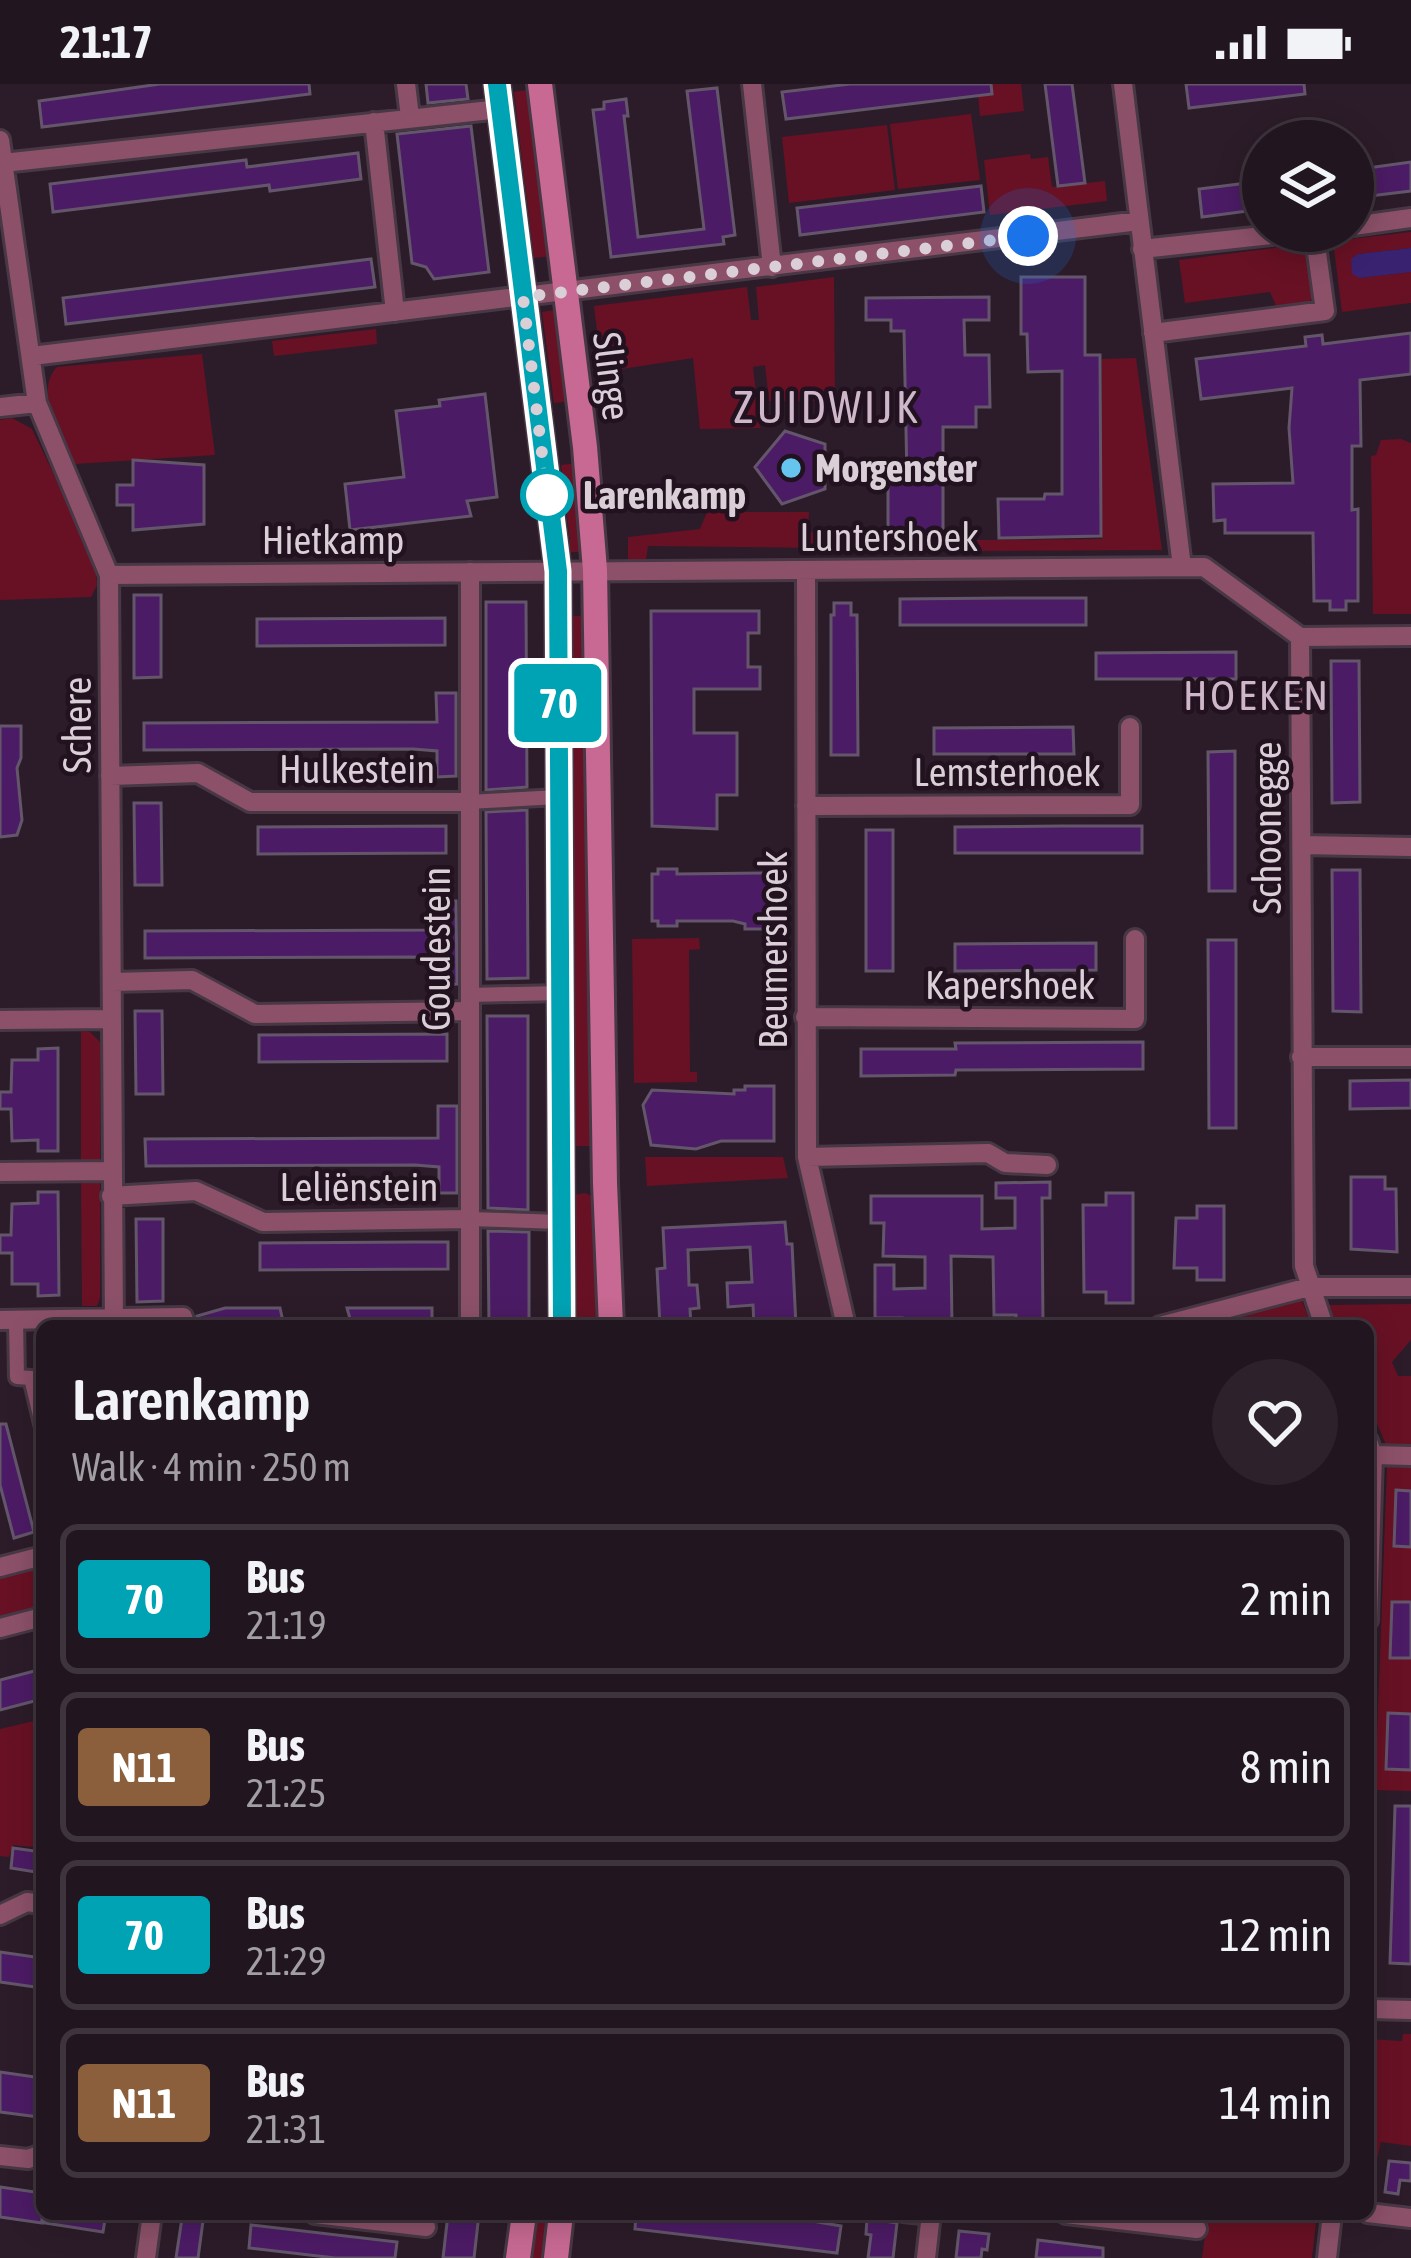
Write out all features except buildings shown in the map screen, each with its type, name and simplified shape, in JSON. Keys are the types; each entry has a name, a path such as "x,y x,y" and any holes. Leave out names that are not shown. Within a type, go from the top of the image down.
{"main road":[{"name":"Slinge","path":"540,84 596,570 610,1320"},
{"name":"Slinge","path":"498,96 558,571 562,1320"},
{"path":"561,1183 604,1183"},
{"path":"518,2258 523,2220"},
{"path":"556,2258 560,2220"}],"street":[{"path":"406,84 410,117"},
{"path":"752,84 772,267"},
{"path":"1123,84 1182,567 1204,567 1300,637 1411,636"},
{"path":"3,163 374,122 498,96"},
{"path":"374,122 395,312"},
{"name":"Schere","path":"0,140 37,404 109,574 113,1320"},
{"path":"1374,223 1411,218"},
{"path":"32,356 1139,221"},
{"path":"1142,249 1242,238"},
{"path":"1153,333 1325,310 1315,252"},
{"path":"0,407 37,404"},
{"name":"Luntershoek","path":"558,571 1182,567"},
{"name":"Beumershoek","path":"806,570 807,1157 845,1320"},
{"name":"Hietkamp","path":"109,574 558,571"},
{"name":"Goudestein","path":"470,572 470,1320"},
{"name":"Schoonegge","path":"1300,637 1304,1266 1322,1320"},
{"name":"Lemsterhoek","path":"806,806 1130,805 1130,727"},
{"name":"Hulkestein","path":"110,776 198,773 250,802 468,802"},
{"path":"468,802 558,797"},
{"path":"1302,845 1411,847"},
{"name":"Kapershoek","path":"806,1017 1135,1019 1135,939"},
{"path":"112,982 192,980 255,1014 469,1003 560,993"},
{"path":"0,1020 112,1019"},
{"path":"1301,1057 1411,1057"},
{"path":"807,1157 988,1153 1005,1163 1047,1165"},
{"path":"0,1172 111,1171"},
{"name":"Leliënstein","path":"111,1196 196,1191 263,1222 470,1219"},
{"path":"470,1219 561,1222"},
{"path":"1183,1320 1309,1287 1411,1287"},
{"path":"8,1320 17,1377 31,1378 36,1399"},
{"path":"148,1320 184,1320"},
{"path":"1374,1449 1411,1456"},
{"path":"0,1567 36,1558"},
{"path":"0,1628 36,1619"},
{"path":"0,1915 27,1902 36,1903"},
{"path":"1374,2009 1411,2010"},
{"path":"0,2156 36,2156"},
{"path":"1374,2214 1411,2218"},
{"path":"146,2258 151,2220"},
{"path":"366,2220 426,2227"},
{"path":"926,2258 931,2220"},
{"path":"1118,2220 1197,2229"},
{"path":"1327,2258 1331,2220"}],"shaded area":[{"path":"977,84 1021,84 1024,111 980,116"},
{"path":"532,89 552,256 534,258 514,92"},
{"path":"971,114 980,180 898,189 890,124"},
{"path":"887,125 895,190 789,203 782,137"},
{"path":"1030,154 1031,159 1048,157 1052,187 1105,181 1107,201 990,215 984,160"},
{"path":"1411,232 1411,248 1358,254 1360,278 1411,272 1411,303 1342,312 1334,252 1374,252 1374,236"},
{"path":"1411,248 1411,272 1360,278 1352,274 1351,259 1358,254"},
{"path":"1242,252 1306,252 1315,294 1307,305 1277,308 1270,292 1185,303 1179,260"},
{"path":"834,277 835,401 769,401 765,365 753,367 760,428 700,429 693,358 602,372 594,306 747,287 751,320 759,320 756,287"},
{"path":"554,310 560,315 571,401 554,403 542,312"},
{"path":"376,329 377,344 274,356 272,341"},
{"path":"202,354 215,455 75,464 49,401 50,377 57,367"},
{"path":"1136,358 1162,550 977,551 977,540 1102,539 1102,359"},
{"path":"12,418 32,429 95,560 97,585 91,597 0,600 0,420"},
{"path":"1381,440 1411,443 1411,614 1373,614 1371,456 1376,455"},
{"path":"579,463 583,552 567,552 561,542 570,541 561,465"},
{"path":"707,512 809,512 808,532 833,533 831,548 648,546 646,560 628,560 628,537 700,529"},
{"path":"566,616 592,616 594,1146 572,1146 573,664"},
{"path":"699,938 700,949 689,950 690,1072 697,1072 697,1082 634,1083 632,939"},
{"path":"81,1031 90,1032 100,1042 100,1166 81,1166"},
{"path":"645,1157 783,1157 788,1178 647,1186"},
{"path":"81,1180 100,1180 97,1306 82,1306"},
{"path":"573,1195 592,1196 596,1205 601,1320 573,1320"},
{"path":"1293,1298 1302,1301 1310,1320 1212,1320"},
{"path":"1411,1304 1411,1340 1392,1362 1398,1376 1411,1376 1411,1446 1386,1445 1374,1416 1374,1320 1333,1320 1326,1305"},
{"path":"1387,1465 1411,1466 1411,1791 1375,1790"},
{"path":"36,1564 36,1607 0,1616 0,1573"},
{"path":"36,1720 36,1847 13,1845 9,1857 0,1856 0,1729"},
{"path":"1403,2034 1411,2034 1411,2146 1381,2142 1374,2172 1374,2039 1402,2041"},
{"path":"528,2220 552,2220 548,2258 524,2258"},
{"path":"1207,2220 1316,2220 1312,2258 1202,2258"}],"bus line":[{"name":"70","path":"497,84 558,571 562,1320"}],"place":[{"name":"Morgenster","path":"791,468"},
{"name":"Larenkamp","path":"547,495"}],"district":[{"name":"ZUIDWIJK","path":"827,407"},
{"name":"HOEKEN","path":"1257,695"}],"route":[{"path":"547,495 523,297 1028,236"}]}
